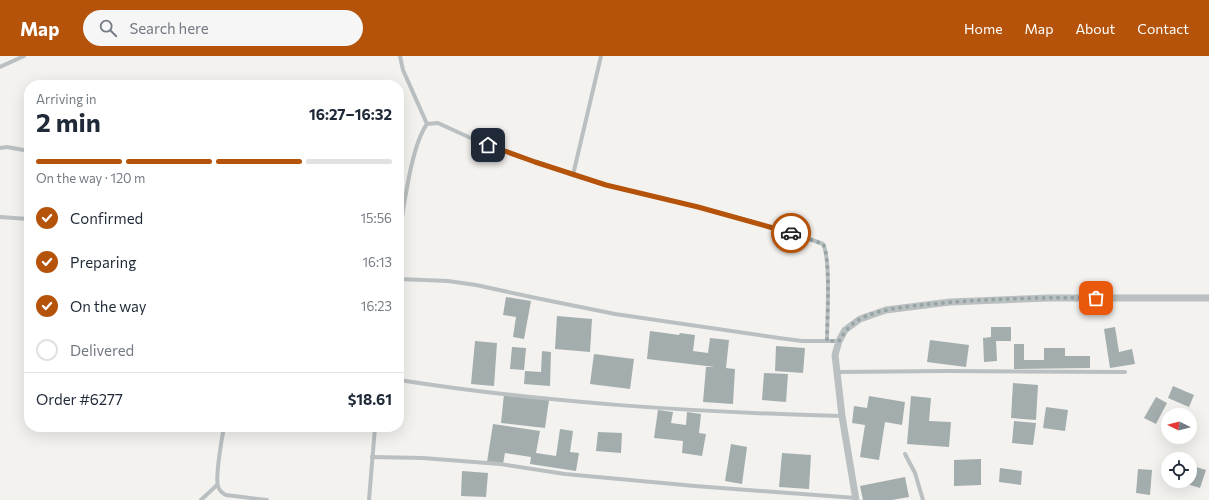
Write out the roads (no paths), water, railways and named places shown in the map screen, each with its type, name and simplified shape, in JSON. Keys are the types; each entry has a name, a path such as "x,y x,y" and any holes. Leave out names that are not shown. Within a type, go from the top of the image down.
{"street":[{"path":"0,67 24,56"},
{"path":"400,56 403,70 427,124"},
{"path":"573,175 601,56"},
{"path":"404,208 413,158 422,130 427,124 438,123 482,142 573,175 606,185 698,207 796,234 823,244 825,248 827,269 827,341"},
{"path":"0,148 24,150"},
{"path":"0,217 24,219"},
{"path":"404,279 448,281 476,285 615,314 779,338 802,341 839,341"},
{"path":"372,457 423,458 500,464 565,474 856,499 842,416 834,355 845,330 860,319 886,310 950,302 1049,298 1209,298"},
{"path":"836,372 1125,372"},
{"path":"404,381 449,388 559,400 735,413 842,416"},
{"path":"223,432 217,485 221,492 226,495 267,500"},
{"path":"369,500 374,432"},
{"path":"905,454 915,473 923,500"},
{"path":"200,500 217,485"}]}
